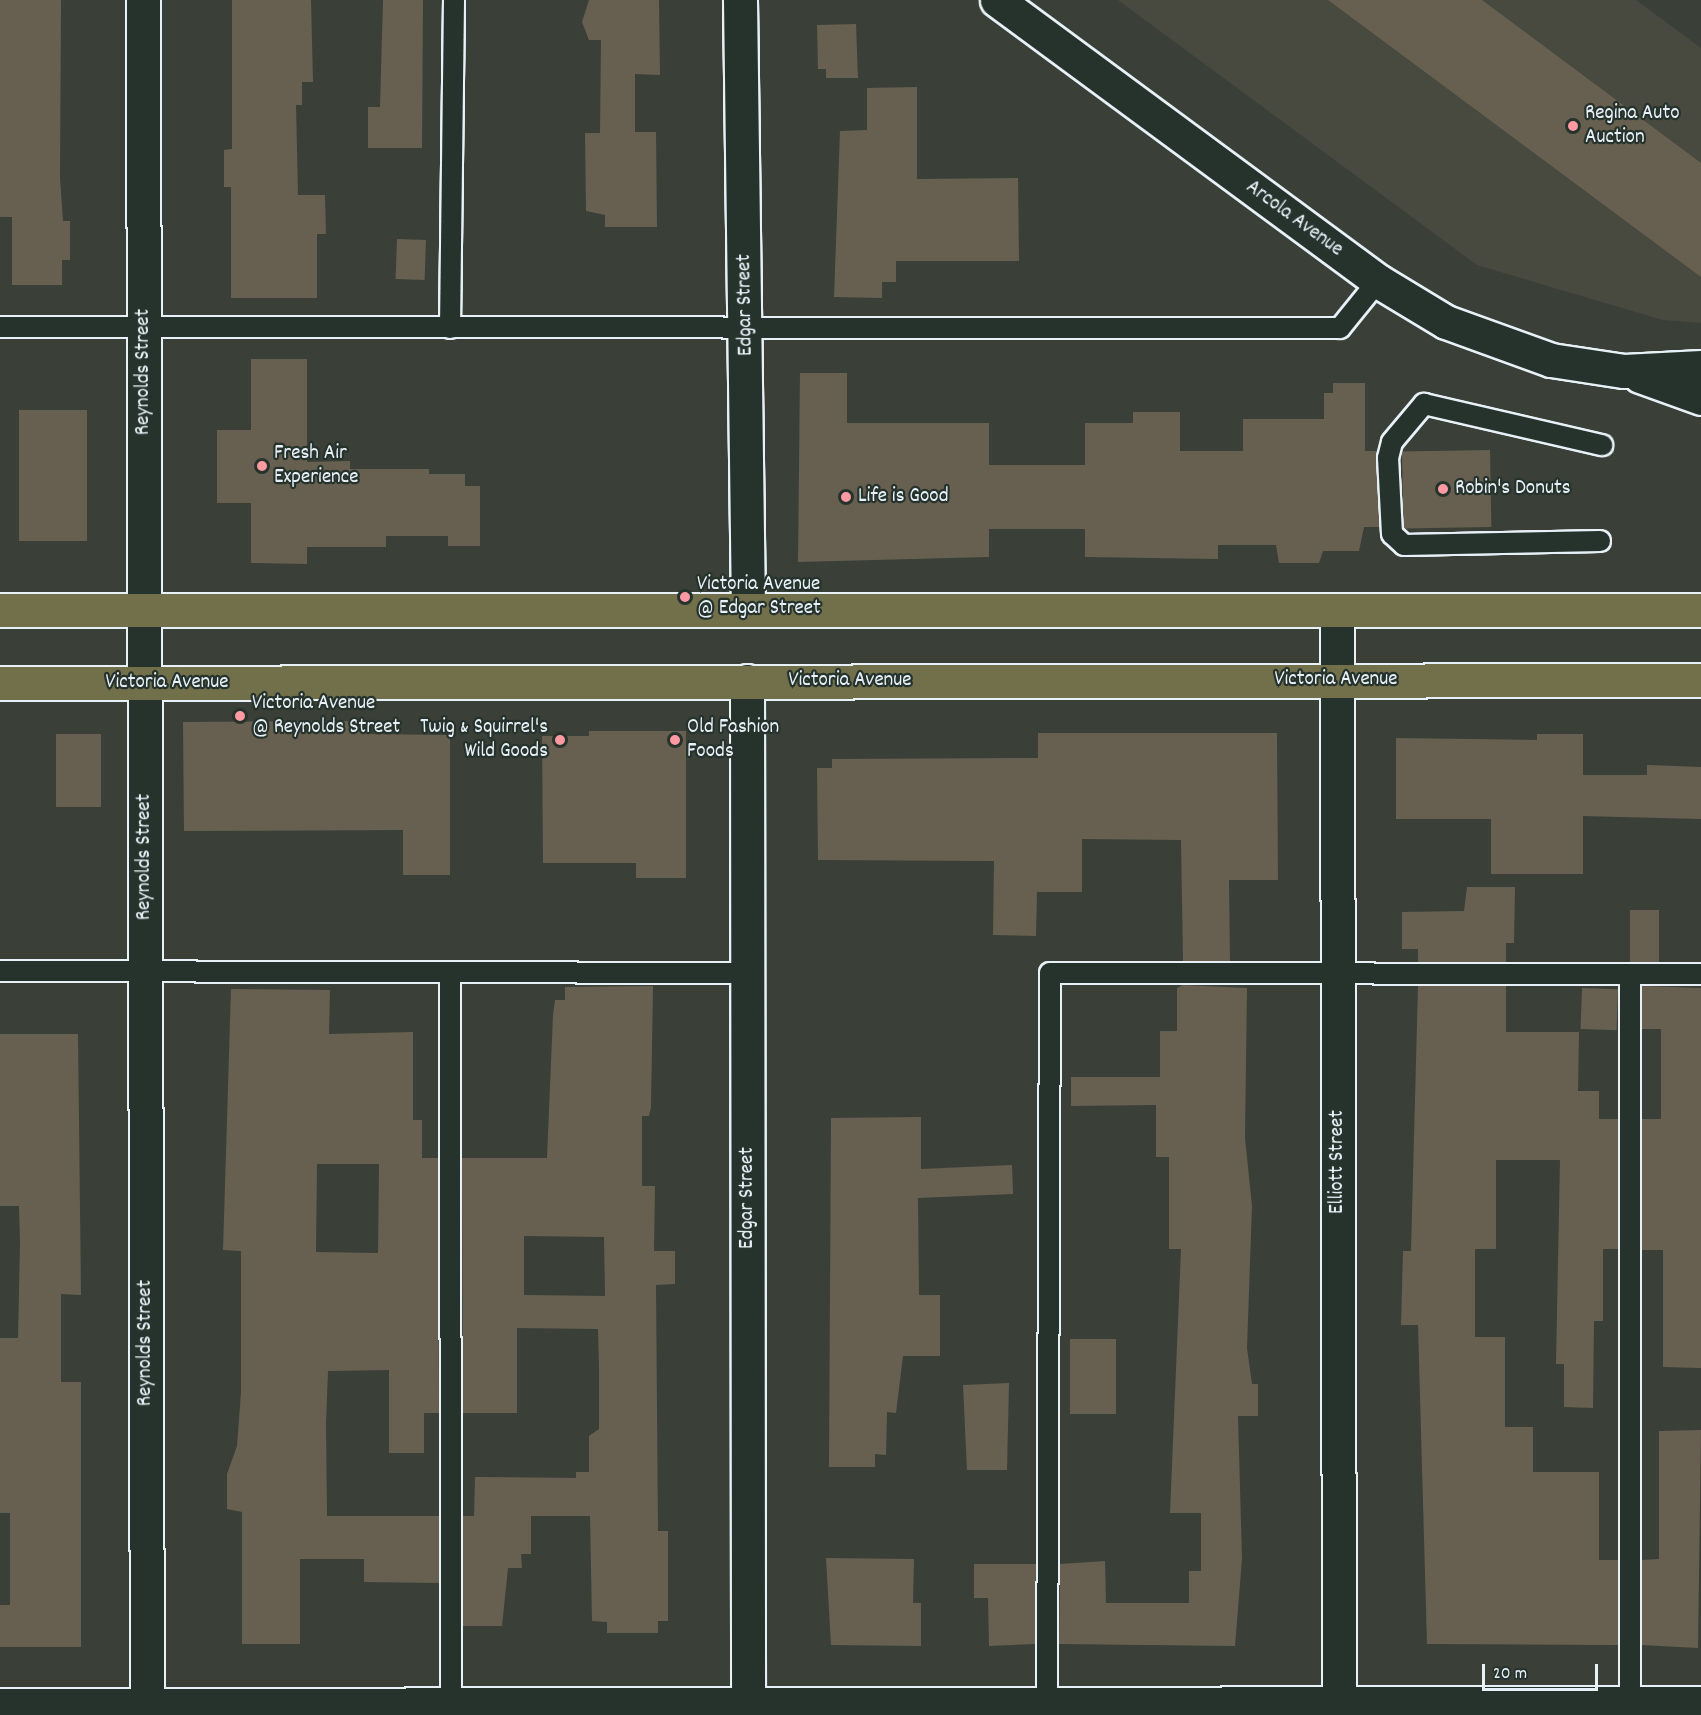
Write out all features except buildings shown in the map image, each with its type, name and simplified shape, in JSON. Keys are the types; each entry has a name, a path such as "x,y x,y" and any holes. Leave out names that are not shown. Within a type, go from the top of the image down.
{"main road":[{"path":"2,606 145,610 1701,610"},
{"name":"Victoria Avenue","path":"0,683 1701,680"}],"street":[{"name":"Reynolds Street","path":"143,0 147,1711"},
{"name":"Edgar Street","path":"740,0 747,328 748,610"},
{"name":"Arcola Avenue","path":"997,0 1378,281 1446,322 1551,360 1624,371 1701,398"},
{"name":"Arcola Avenue","path":"1624,371 1701,367"},
{"name":"Elliott Street","path":"1337,610 1339,680 1337,974 1339,1709"},
{"name":"Edgar Street","path":"747,681 748,1709"},
{"path":"0,1705 147,1711 1630,1709 1701,1703"}],"lane":[{"path":"450,328 454,0"},
{"path":"0,327 1340,328 1378,281"},
{"path":"1600,541 1404,545 1392,534 1388,458 1392,442 1424,404 1602,445"},
{"path":"0,971 748,973"},
{"path":"450,972 451,1709"},
{"path":"1047,1709 1050,973 1701,974"},
{"path":"1630,974 1630,1709"}],"shaded area":[{"path":"1118,0 1636,0 1701,48 1701,323 1663,320 1477,265"}],"place":[{"name":"Regina Auto Auction","path":"1573,126"},
{"name":"Fresh Air Experience","path":"262,466"},
{"name":"Robin's Donuts","path":"1443,489"},
{"name":"Life is Good","path":"846,497"},
{"name":"Victoria Avenue @ Edgar Street","path":"685,597"},
{"name":"Victoria Avenue @ Reynolds Street","path":"240,716"},
{"name":"Twig & Squirrel's Wild Goods","path":"560,740"},
{"name":"Old Fashion Foods","path":"675,740"}]}
